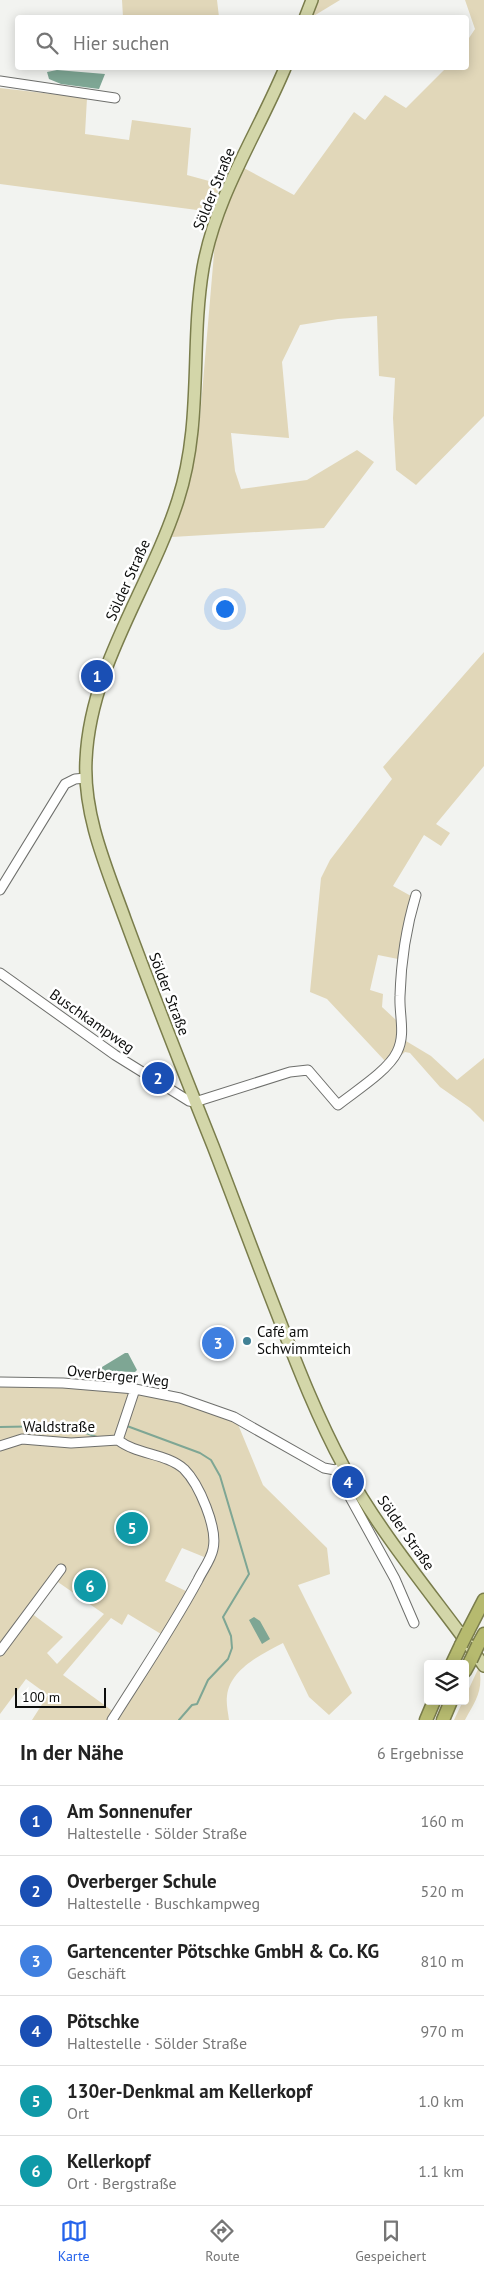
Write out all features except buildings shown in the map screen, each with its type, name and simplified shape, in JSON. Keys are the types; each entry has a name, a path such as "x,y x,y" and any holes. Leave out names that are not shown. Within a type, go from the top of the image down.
{"highway":[{"path":"454,1660 484,1600"},
{"path":"469,1663 481,1640"},
{"path":"426,1720 432,1705"},
{"path":"443,1720 449,1705"}],"main road":[{"path":"306,15 312,0"},
{"name":"Sölder Straße","path":"284,70 274,95 233,173 211,232 203,271 198,314 196,402 189,453 179,498 158,553 102,678 90,720 86,778 93,825 103,859 195,1102 339,1468 484,1666"}],"street":[{"path":"0,82 115,98"},
{"path":"0,890 65,784 75,779 86,778"},
{"path":"195,1102 290,1072 308,1070 338,1105 385,1067 397,1053 402,1038 400,998 402,961 407,924 416,894"},
{"name":"Buschkampweg","path":"0,973 115,1055 179,1097 195,1102"},
{"name":"Overberger Weg","path":"0,1382 63,1383 135,1389 180,1398 234,1417 324,1468 339,1468"},
{"path":"112,1720 191,1593 213,1550 213,1532 195,1482 182,1468 168,1460 126,1446 118,1440 135,1389"},
{"name":"Waldstraße","path":"0,1446 22,1439 71,1443 118,1440"},
{"path":"339,1468 395,1579 414,1623"},
{"path":"0,1651 60,1569"}],"shaded area":[{"path":"122,0 217,0 219,15 123,15"},
{"path":"319,0 340,0 315,15 313,15"},
{"path":"465,0 484,0 484,416 416,485 396,470 393,418 395,378 379,376 377,316 338,319 300,325 282,362 289,438 231,433 235,471 241,489 307,480 357,450 374,462 324,528 172,537 192,467 199,429 216,230 242,167 294,195 354,112 365,120 385,95 406,108 444,70 469,70 469,38 475,29"},
{"path":"57,70 105,74 99,89 61,84 49,79 47,72"},
{"path":"0,88 87,98 85,134 129,140 132,120 191,128 187,175 220,184 212,212 0,184"},
{"path":"484,652 484,766 436,824 450,833 441,846 424,835 393,886 411,896 398,959 378,955 370,990 383,994 382,1007 396,1020 396,1042 385,1061 327,999 310,992 321,878 330,860 392,779 383,767"},
{"path":"406,1041 431,1056 457,1080 484,1058 484,1122 470,1108 440,1087 410,1053 405,1052 400,1056"},
{"path":"128,1353 137,1370 135,1372 102,1371 102,1367"},
{"path":"0,1383 133,1390 117,1439 37,1441 0,1445"},
{"path":"137,1392 179,1401 237,1422 263,1485 327,1548 330,1574 298,1585 352,1693 329,1715 309,1697 283,1643 257,1657 240,1670 234,1678 229,1686 227,1696 229,1720 115,1720 218,1548 215,1532 183,1467 120,1439"},
{"path":"110,1442 168,1461 194,1483 211,1532 209,1559 182,1548 165,1581 188,1592 161,1634 128,1614 122,1625 111,1618 63,1675 114,1712 109,1720 32,1720 48,1695 26,1679 0,1714 0,1655 31,1613 63,1637 47,1653 57,1664 104,1614 55,1580 0,1648 0,1447 9,1443"},
{"path":"254,1617 260,1621 270,1639 262,1644 249,1620"},
{"path":"479,1667 480,1683 475,1701 465,1720 454,1720 461,1705 469,1705 469,1688"}],"waterway":[{"path":"127,1426 200,1453 211,1460 220,1476 249,1574 223,1617 231,1636 232,1648 228,1659 208,1680 197,1704 192,1705 179,1720"},
{"path":"0,1427 62,1428 97,1437"}],"place":[{"name":"Am Sonnenufer","path":"97,676"},
{"name":"Overberger Schule","path":"158,1078"},
{"name":"Café am Schwimmteich","path":"247,1341"},
{"name":"Gartencenter Pötschke GmbH & Co. KG","path":"218,1343"},
{"name":"Pötschke","path":"348,1482"},
{"name":"130er-Denkmal am Kellerkopf","path":"132,1528"},
{"name":"Kellerkopf","path":"90,1586"}]}
